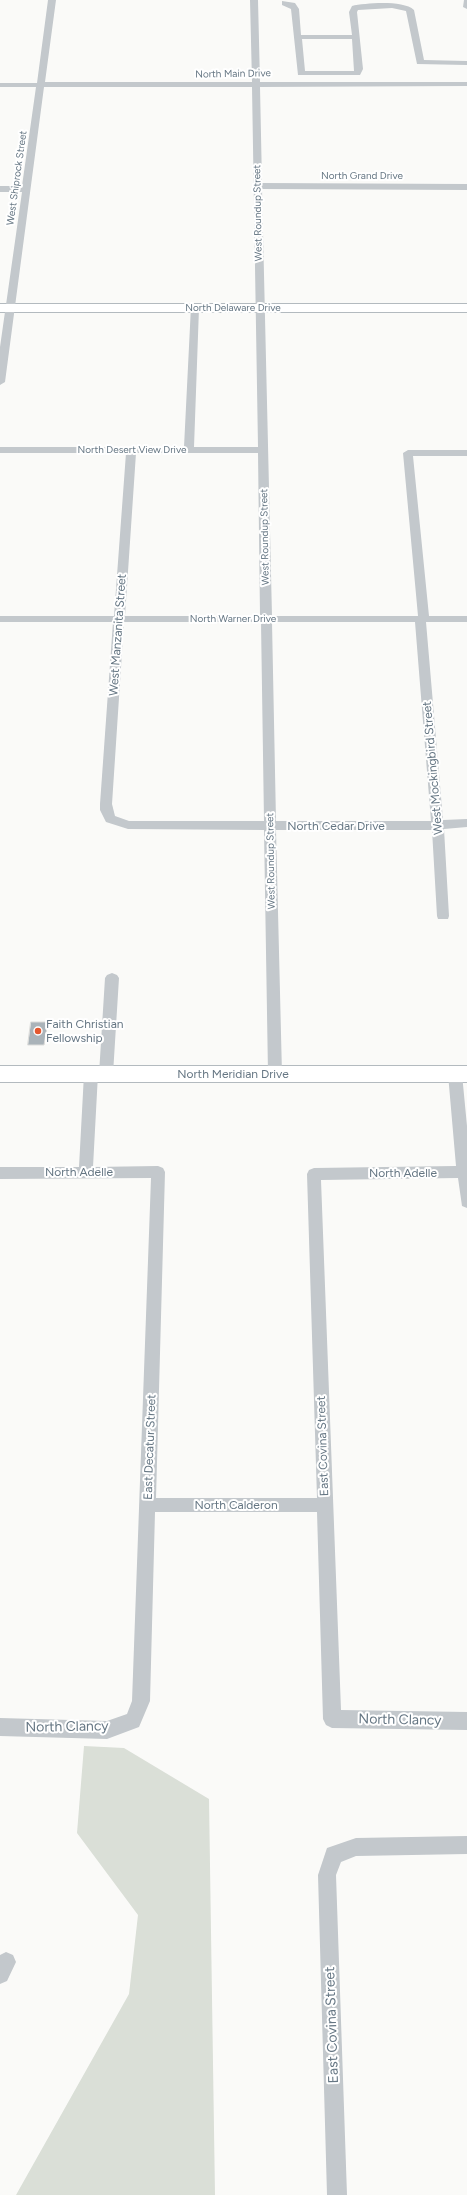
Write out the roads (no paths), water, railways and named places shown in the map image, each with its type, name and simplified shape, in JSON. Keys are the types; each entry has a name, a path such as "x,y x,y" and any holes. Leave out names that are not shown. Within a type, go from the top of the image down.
{"street":[{"name":"West Shiprock Street","path":"0,382 5,308 26,189 52,0"},
{"name":"West Roundup Street","path":"254,0 275,1074"},
{"path":"285,2 292,5 295,9 300,73 357,73 359,69 353,12 355,8 408,8 411,12 420,62 450,69 467,63"},
{"path":"467,2 467,7"},
{"path":"297,37 356,37"},
{"path":"450,69 452,84"},
{"name":"North Main Drive","path":"0,85 467,84"},
{"name":"North Grand Drive","path":"258,186 467,187"},
{"path":"0,189 26,189"},
{"name":"North Delaware Drive","path":"5,308 467,308"},
{"path":"189,450 194,308"},
{"name":"North Desert View Drive","path":"0,450 263,450"},
{"name":"West Manzanita Street","path":"110,819 106,810 106,804 131,450"},
{"name":"West Mockingbird Street","path":"443,916 438,825 408,454 467,453"},
{"name":"North Warner Drive","path":"0,619 467,619"},
{"name":"North Cedar Drive","path":"110,819 128,826 438,825 467,823"},
{"path":"86,1172 112,978"},
{"name":"North Meridian Drive","path":"0,1074 461,1074"},
{"path":"461,1074 467,1202"},
{"name":"North Adelle","path":"0,1176 86,1172 158,1172"},
{"name":"East Decatur Street","path":"133,1721 141,1701 158,1172"},
{"name":"North Adelle","path":"314,1174 466,1172"},
{"name":"East Covina Street","path":"314,1174 332,1719"},
{"name":"North Calderon","path":"148,1505 324,1505"},
{"name":"North Clancy","path":"332,1719 467,1721"},
{"name":"North Clancy","path":"0,1727 107,1730 133,1721"},
{"name":"East Covina Street","path":"337,2195 327,1875 334,1856 356,1847 467,1846"}],"place":[{"name":"Faith Christian Fellowship","path":"38,1031"}]}
